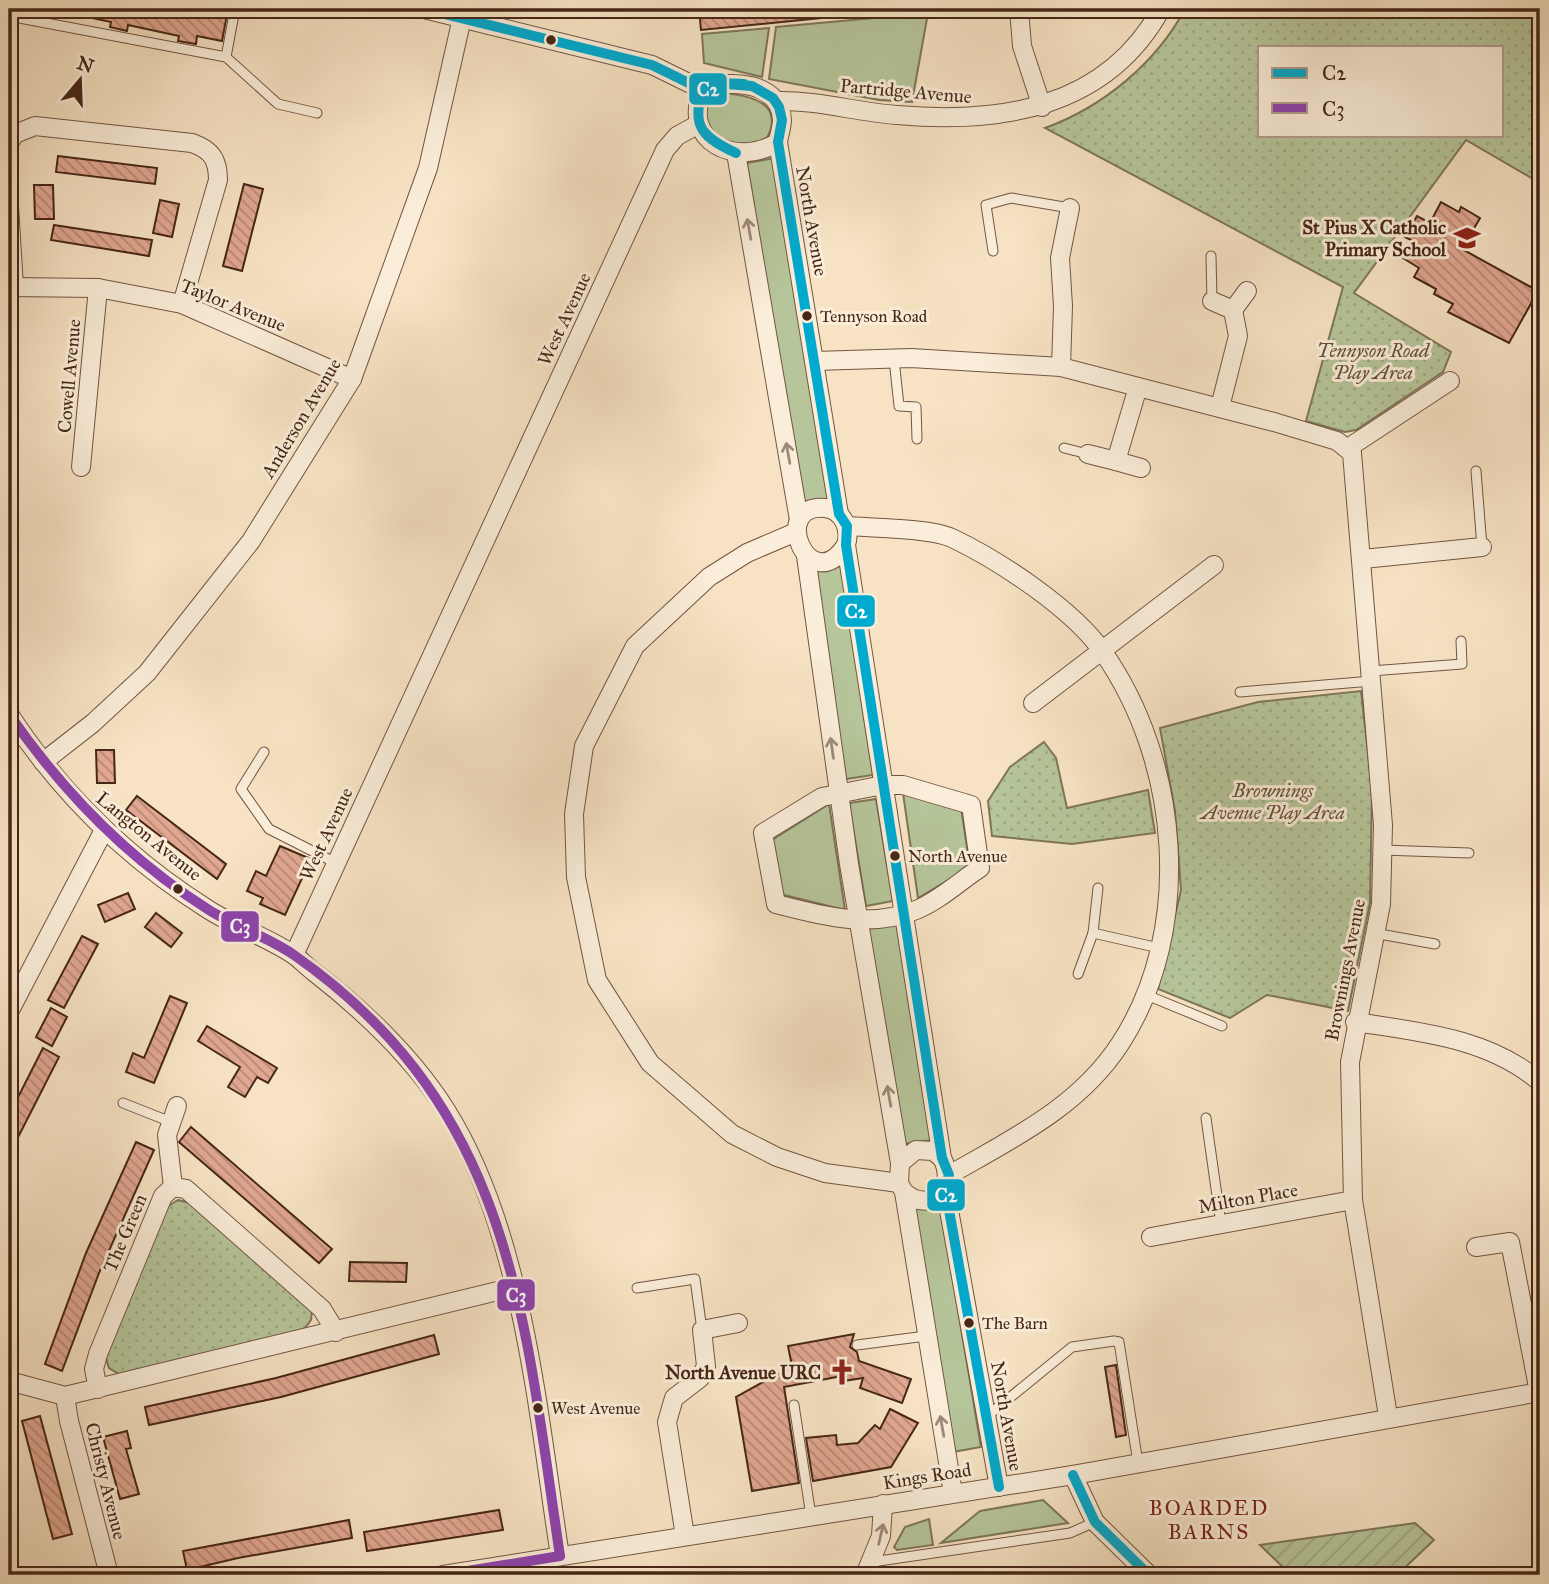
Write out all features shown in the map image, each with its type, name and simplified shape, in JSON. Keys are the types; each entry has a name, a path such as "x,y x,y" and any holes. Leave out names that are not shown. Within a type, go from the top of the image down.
{"street":[{"path":"424,9 652,65 703,90"},
{"path":"1019,9 1022,46 1042,107"},
{"name":"Partridge Avenue","path":"776,101 803,100 897,115 974,118 1042,107 1082,87 1115,65 1138,42 1161,9"},
{"name":"Anderson Avenue","path":"43,762 93,723 147,673 251,541 352,379 428,169 462,19"},
{"path":"719,83 740,83 762,90 776,101 782,120 778,142 761,152 736,153 714,144 697,125 696,106 703,90 719,83"},
{"name":"West Avenue","path":"294,955 665,150 677,136 697,125"},
{"path":"9,143 15,134 35,126 192,143 206,148 218,167 218,180 183,304"},
{"name":"North Avenue","path":"778,142 843,520 945,1174 999,1487"},
{"path":"736,153 797,526 797,544 806,556 858,920 953,1493"},
{"path":"9,206 11,286"},
{"path":"1061,367 1063,306 1060,258 1070,208"},
{"name":"Taylor Avenue","path":"11,286 98,288 183,304 352,379"},
{"name":"Cowell Avenue","path":"81,467 98,288"},
{"path":"1220,407 1238,336 1233,310 1247,291"},
{"path":"1212,301 1233,310"},
{"path":"815,361 894,359 1061,367 1220,407 1337,442 1348,448 1450,381"},
{"path":"1116,461 1138,387"},
{"name":"Brownings Avenue","path":"1348,448 1354,459 1363,559 1382,850 1381,904 1355,1022 1350,1062 1353,1200 1388,1416"},
{"path":"1088,454 1141,468"},
{"path":"818,508 843,520 950,537 1055,600 1102,651 1132,699 1149,744 1166,819 1170,888 1159,948 1144,994 1120,1044 1088,1084 1045,1120 945,1174 926,1200 901,1187 825,1173 777,1157 732,1134 650,1063 597,980 576,877 574,814 584,746 635,646 709,577 797,526 818,508"},
{"path":"806,556 826,561 835,557 846,545"},
{"path":"1363,559 1482,547"},
{"path":"1032,703 1214,565"},
{"name":"Langton Avenue","path":"9,714 73,800 104,830 194,900 294,955"},
{"path":"883,785 903,785 971,805 980,868 919,910 904,914 836,920 776,904 763,833 822,797 838,792 883,785"},
{"path":"9,1012 104,830"},
{"path":"294,955 378,1028 418,1071 446,1109 484,1188 514,1287 560,1556"},
{"path":"1355,1022 1442,1035 1481,1048 1522,1067 1540,1082"},
{"path":"173,1187 167,1149 174,1114"},
{"path":"900,1163 916,1150 933,1151 945,1174"},
{"name":"The Green","path":"98,1389 94,1369 98,1353 163,1196 173,1187 186,1189 322,1309 336,1332"},
{"name":"Milton Place","path":"1151,1237 1353,1200"},
{"path":"1476,1247 1510,1242 1540,1392"},
{"path":"9,1381 65,1396 514,1287"},
{"path":"685,1536 667,1422 674,1398 700,1378 706,1366 702,1330 738,1323"},
{"name":"Kings Road","path":"443,1575 1073,1475 1388,1416 1540,1392"},
{"name":"Christy Avenue","path":"65,1396 109,1575"},
{"path":"1073,1475 1095,1522 1149,1575"},
{"path":"869,1569 881,1536 883,1504"}],"lane":[{"path":"226,57 235,9"},
{"path":"9,16 226,57 278,104 317,113"},
{"path":"993,251 986,205 1011,198 1070,208"},
{"path":"1211,256 1212,301"},
{"path":"894,359 899,406 916,407 917,439"},
{"path":"1064,448 1088,454"},
{"path":"1476,471 1482,547"},
{"path":"1240,692 1462,664 1461,641"},
{"path":"264,752 241,789 269,829 336,863"},
{"path":"1382,850 1469,853"},
{"path":"1078,974 1093,933 1098,888"},
{"path":"1093,933 1159,948"},
{"path":"1374,933 1435,944"},
{"path":"1144,994 1222,1026"},
{"path":"123,1103 174,1114"},
{"path":"1206,1118 1221,1224"},
{"path":"637,1289 695,1279 702,1330"},
{"path":"857,1346 926,1336"},
{"path":"986,1417 1072,1347 1114,1340 1119,1342 1138,1462"},
{"path":"794,1405 811,1516"},
{"path":"869,1569 1070,1533 1095,1522"}],"green space":[{"name":"Tennyson Road Play Area","path":"1185,9 1540,9 1540,183 1466,140 1354,293 1451,352 1443,372 1356,430 1345,432 1306,421 1343,287 1045,128 1107,95 1126,81 1159,47"},
{"path":"928,13 912,102 879,100 769,79 776,27"},
{"path":"769,28 762,77 704,63 702,34"},
{"path":"720,92 752,99 768,109 772,117 766,140 745,148 716,135 708,125 703,107 709,98"},
{"path":"775,158 830,501 803,505 747,163"},
{"path":"841,564 873,775 846,779 814,568"},
{"name":"Brownings Avenue Play Area","path":"1361,691 1372,790 1370,903 1348,1011 1267,995 1230,1018 1158,989 1181,890 1175,811 1160,728 1258,702"},
{"path":"1044,742 1056,758 1067,808 1148,790 1155,833 1072,844 992,836 988,801 1010,767"},
{"path":"903,793 961,808 970,867 918,898"},
{"path":"876,799 893,901 866,906 849,803"},
{"path":"829,804 845,910 780,894 772,840"},
{"path":"898,924 933,1140 903,1144 868,929"},
{"path":"178,1200 194,1204 312,1311 311,1320 303,1331 122,1376 109,1368 105,1355 165,1208"},
{"path":"940,1203 981,1447 953,1452 912,1207"},
{"path":"1043,1500 1068,1523 941,1543 980,1511"},
{"path":"929,1519 933,1545 897,1550 894,1547 905,1527"},
{"path":"1415,1523 1434,1540 1397,1575 1291,1575 1260,1545"}],"building":[{"path":"79,9 228,9 222,41 197,36 196,44 178,41 179,36 128,25 127,31 110,27 111,22 78,15"},
{"path":"699,9 821,9 821,18 701,30"},
{"path":"58,156 157,168 155,184 56,172"},
{"path":"244,184 263,189 242,271 223,266"},
{"path":"34,185 53,185 54,219 35,219"},
{"path":"160,200 179,204 172,237 153,233"},
{"path":"1441,202 1459,212 1461,207 1480,218 1462,249 1538,291 1509,343 1448,312 1453,304 1434,294 1436,289 1414,277 1419,268 1403,258 1413,241 1405,237 1417,216 1430,223"},
{"path":"54,225 152,240 149,256 51,240"},
{"path":"96,750 114,750 115,783 97,783"},
{"path":"137,796 226,864 217,879 126,810"},
{"path":"280,846 311,859 285,915 260,904 263,898 247,891 256,871 266,876"},
{"path":"128,893 135,909 105,922 98,905"},
{"path":"156,913 182,933 171,947 145,927"},
{"path":"82,936 98,944 64,1008 48,1000"},
{"path":"170,996 187,1003 154,1083 126,1072 133,1053 144,1058"},
{"path":"51,1008 67,1017 52,1046 36,1037"},
{"path":"207,1026 277,1068 268,1083 257,1077 245,1097 228,1087 240,1067 198,1041"},
{"path":"43,1048 59,1057 9,1155 9,1115"},
{"path":"191,1127 332,1249 319,1263 179,1142"},
{"path":"136,1142 154,1150 99,1273 62,1371 45,1364 86,1253"},
{"path":"350,1262 407,1263 406,1282 349,1281"},
{"path":"854,1334 850,1347 857,1352 859,1361 911,1379 902,1403 860,1388 863,1378 843,1381 842,1376 784,1387 799,1483 752,1491 736,1397 792,1366 788,1346"},
{"path":"434,1335 439,1354 281,1397 149,1425 145,1407 276,1378"},
{"path":"1116,1365 1126,1435 1116,1437 1105,1367"},
{"path":"890,1409 918,1423 891,1467 813,1481 806,1438 836,1435 837,1445 858,1443 875,1425 880,1429"},
{"path":"40,1416 72,1534 53,1539 22,1421"},
{"path":"127,1431 131,1448 126,1449 139,1494 120,1499 103,1437"},
{"path":"499,1510 503,1530 367,1551 364,1532"},
{"path":"349,1520 352,1538 187,1570 183,1551"}],"transit line":[{"name":"C2","path":"424,9 652,65 703,90 726,84 752,86 773,98 779,107 782,120 778,142 839,514 847,526 846,545 942,1158 949,1175 945,1188 999,1487"},
{"name":"C2","path":"736,153 716,142 703,130 699,122 699,103 703,90 719,83 744,84"},
{"name":"C3","path":"9,714 75,797 124,846 151,869 209,910 294,955 367,1015 423,1080 465,1149 496,1222 518,1300 534,1382 560,1556"},
{"name":"C2","path":"1073,1475 1095,1522 1149,1575"},
{"name":"C3","path":"443,1575 560,1556"}],"place":[{"name":"St Pius X Catholic Primary School","path":"1467,238"},
{"name":"Tennyson Road","path":"807,316"},
{"name":"North Avenue","path":"895,856"},
{"name":"The Barn","path":"969,1323"},
{"name":"North Avenue URC","path":"842,1372"},
{"name":"West Avenue","path":"538,1408"}],"district":[{"name":"BOARDED BARNS","path":"1209,1520"}]}
